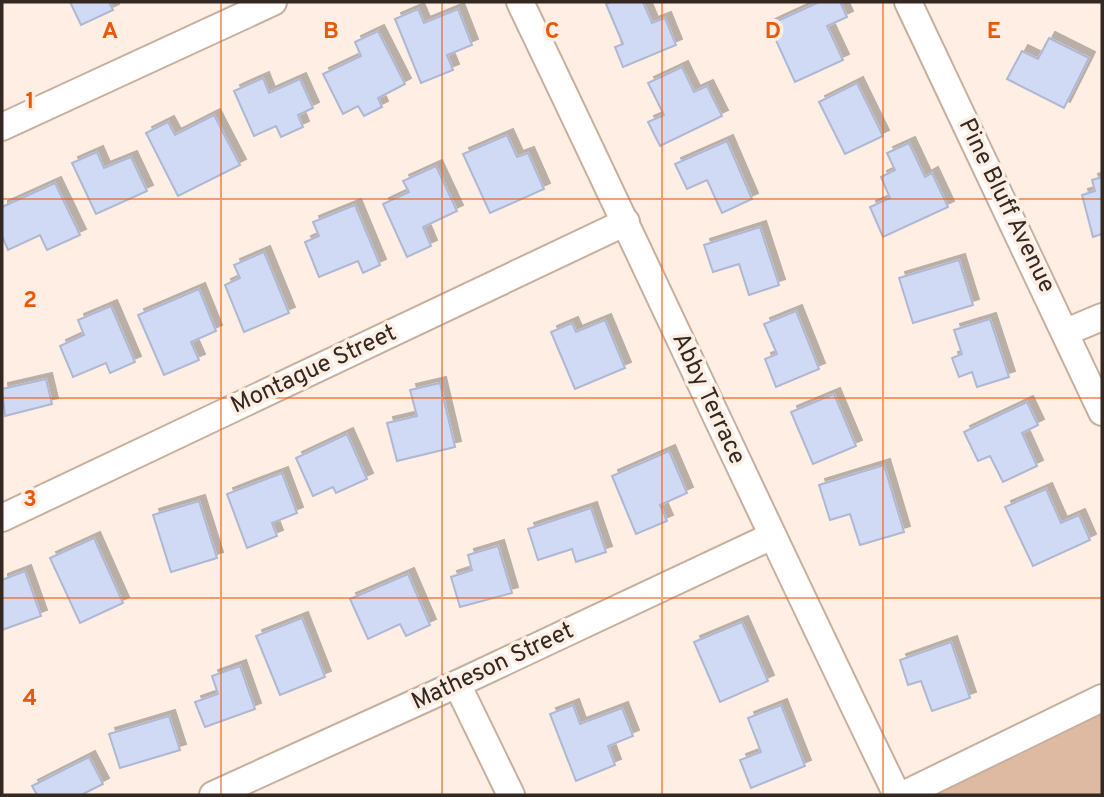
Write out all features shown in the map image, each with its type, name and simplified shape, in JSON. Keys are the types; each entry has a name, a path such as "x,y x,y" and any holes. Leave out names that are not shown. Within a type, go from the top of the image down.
{"street":[{"path":"2,127 273,2"},
{"name":"Abby Terrace","path":"520,2 897,795"},
{"name":"Pine Bluff Avenue","path":"910,2 1102,412"},
{"name":"Montague Street","path":"2,518 626,222"},
{"path":"1066,332 1102,317"},
{"name":"Matheson Street","path":"213,795 772,536"},
{"path":"457,684 511,795"},
{"path":"903,795 1102,698"}],"shaded area":[{"path":"1102,712 1102,795 937,795 940,790"}],"building":[{"path":"70,2 109,2 113,10 81,25"},
{"path":"643,2 652,23 665,18 676,45 623,67 615,47 623,44 606,4"},
{"path":"819,2 840,2 847,17 827,26 843,60 795,82 769,25"},
{"path":"418,9 424,23 458,9 472,45 447,55 453,70 421,83 395,19"},
{"path":"378,31 405,84 378,98 382,107 364,116 358,106 343,114 323,74 361,56 355,42"},
{"path":"1049,38 1089,58 1064,108 1007,79 1022,51 1038,59"},
{"path":"682,67 694,92 707,86 722,116 660,146 648,122 664,115 648,83"},
{"path":"263,78 269,93 300,79 313,108 298,115 303,127 281,137 276,126 254,136 234,91"},
{"path":"857,83 883,136 845,154 819,102"},
{"path":"214,115 240,165 178,196 146,133 168,122 175,135"},
{"path":"507,135 517,157 528,153 544,189 490,213 463,154"},
{"path":"727,141 752,199 722,213 707,180 687,189 675,164"},
{"path":"909,143 925,177 932,173 948,207 883,237 870,207 890,198 881,177 895,170 887,153"},
{"path":"97,152 104,168 131,157 147,191 96,214 72,163"},
{"path":"436,166 457,211 423,227 431,246 407,257 383,204 409,192 403,181"},
{"path":"1102,177 1102,234 1093,237 1082,195 1095,191 1092,180"},
{"path":"55,183 80,235 47,250 40,235 8,250 2,236 2,207"},
{"path":"355,205 380,265 363,273 358,261 319,277 305,242 319,236 313,222"},
{"path":"760,227 779,285 749,295 739,264 713,272 704,245"},
{"path":"264,252 289,313 244,332 225,285 240,278 234,265"},
{"path":"959,260 973,305 913,323 899,278"},
{"path":"199,289 216,331 191,342 199,360 164,375 138,315"},
{"path":"111,306 135,362 110,373 106,363 73,377 60,346 84,335 78,320"},
{"path":"796,311 819,369 776,387 765,359 777,354 764,324"},
{"path":"990,319 1009,377 977,387 972,372 959,377 952,358 962,354 954,330"},
{"path":"605,320 625,368 575,389 551,332 572,323 576,332"},
{"path":"46,379 52,404 5,416 2,389"},
{"path":"440,383 455,447 397,461 387,423 417,416 410,390"},
{"path":"834,394 856,446 813,464 791,412"},
{"path":"1027,402 1038,425 1022,433 1037,466 1003,482 990,456 978,461 964,432"},
{"path":"347,434 367,479 336,493 333,487 313,496 296,458"},
{"path":"669,451 687,493 660,505 667,521 636,534 612,476"},
{"path":"884,465 904,532 860,545 850,514 830,520 819,485"},
{"path":"282,473 297,513 272,523 277,536 247,548 227,494"},
{"path":"1046,489 1061,523 1079,515 1090,540 1033,566 1005,507"},
{"path":"199,501 217,558 171,572 153,515"},
{"path":"591,508 606,552 576,562 572,549 538,560 528,529"},
{"path":"94,538 123,603 80,623 50,558"},
{"path":"498,546 512,593 460,607 451,577 472,570 468,555"},
{"path":"25,571 41,616 2,630 2,580"},
{"path":"408,574 430,625 406,636 400,624 368,639 350,599"},
{"path":"302,618 325,677 280,695 256,636"},
{"path":"742,622 768,681 720,702 694,642"},
{"path":"951,642 970,698 932,711 921,681 908,685 900,660"},
{"path":"240,666 255,709 205,727 195,702 218,694 212,676"},
{"path":"573,705 580,724 622,708 633,736 608,746 615,765 576,781 550,714"},
{"path":"781,705 805,766 751,788 740,760 761,752 748,718"},
{"path":"169,716 180,750 120,768 109,734"},
{"path":"89,757 103,784 81,795 37,795 32,786"}]}
